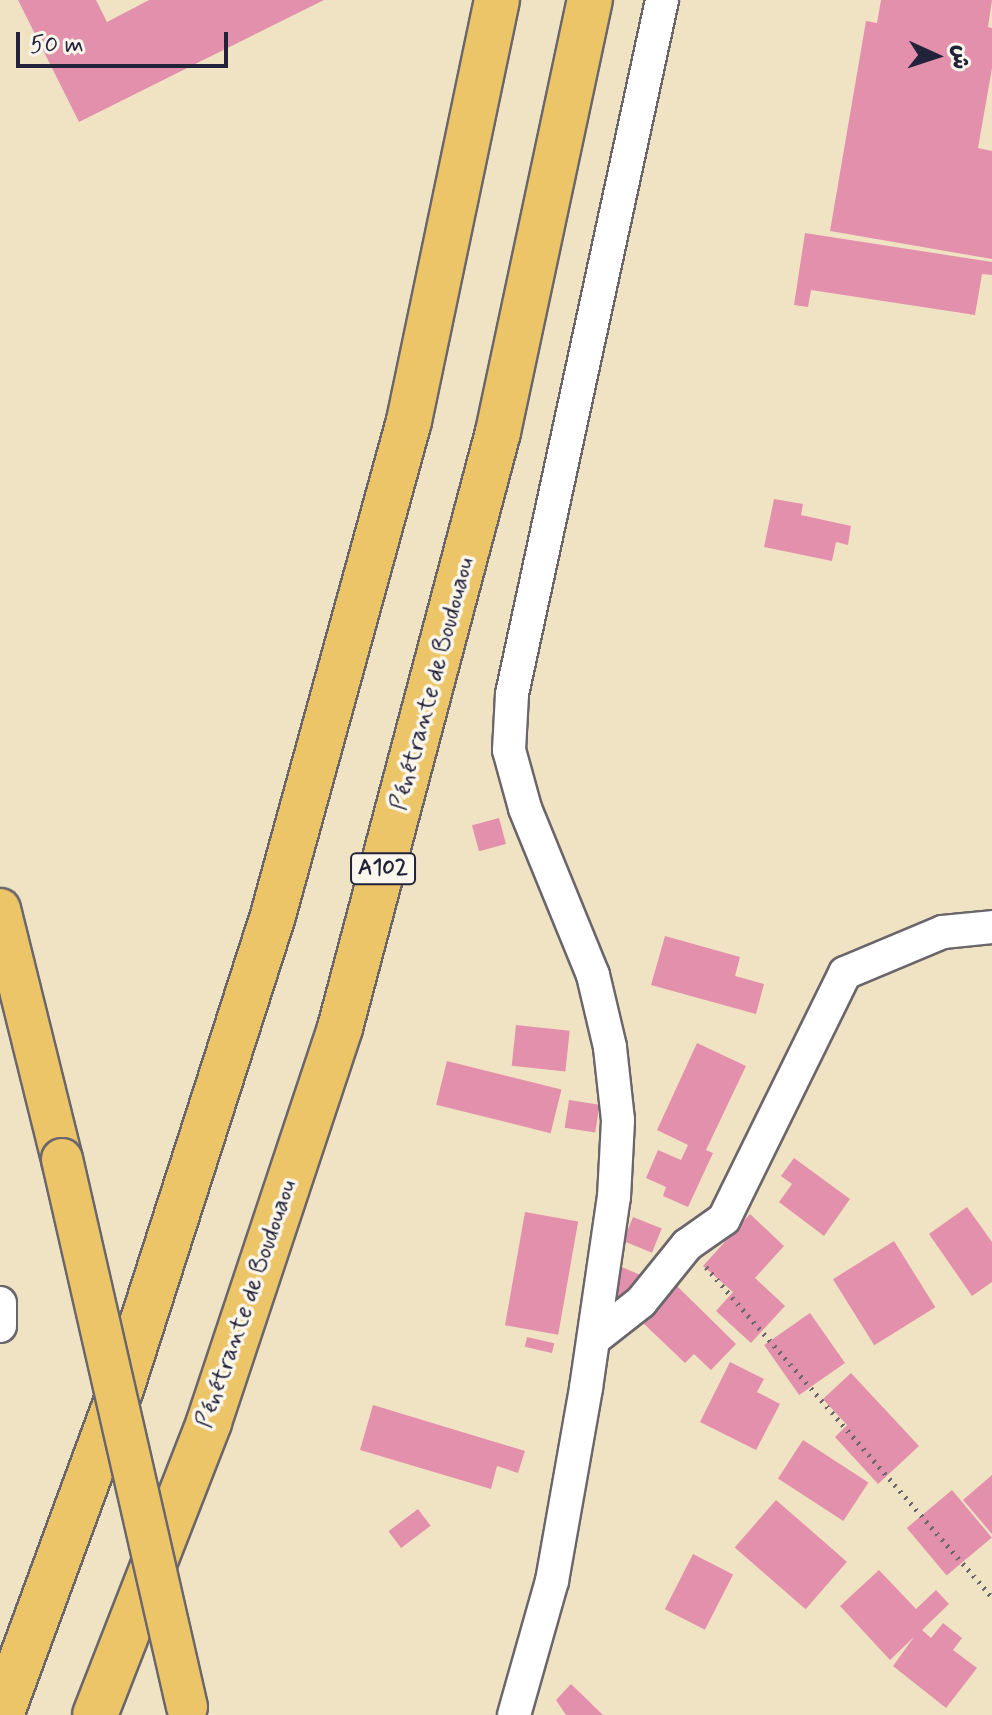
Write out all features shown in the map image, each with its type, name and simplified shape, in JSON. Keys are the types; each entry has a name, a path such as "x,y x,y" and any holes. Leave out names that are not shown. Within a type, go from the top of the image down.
{"highway":[{"path":"1,1715 121,1389 272,919 409,421 497,0"},
{"name":"Pénétrante de Boudouaou","path":"95,1715 209,1422 340,1028 498,432 590,0"}],"main road":[{"path":"0,909 62,1159 188,1711"}],"street":[{"path":"514,1715 552,1581 594,1339 614,1197 618,1120 610,1047 593,975 525,808 509,750 511,722 538,565 662,0"},
{"path":"594,1339 641,1302 687,1245 724,1219 845,973 943,932 992,927"},
{"path":"0,1303 0,1326"}],"path":[{"path":"687,1245 992,1597"}],"building":[{"path":"18,0 96,0 107,22 149,0 324,0 79,122"},
{"path":"881,0 992,0 988,27 992,28 992,68 978,148 992,151 992,259 830,231 866,21 877,23"},
{"path":"805,233 992,262 992,275 982,274 975,315 811,290 808,307 794,305"},
{"path":"774,499 803,504 801,515 851,526 848,545 836,542 832,561 764,547"},
{"path":"499,818 506,844 479,851 472,825"},
{"path":"665,936 740,957 735,976 764,984 756,1014 651,985"},
{"path":"516,1025 570,1031 565,1071 512,1066"},
{"path":"697,1043 746,1066 706,1150 713,1153 688,1207 663,1196 666,1187 646,1178 658,1150 681,1160 688,1145 657,1130"},
{"path":"447,1061 561,1090 551,1133 436,1105"},
{"path":"569,1100 600,1105 595,1133 565,1128"},
{"path":"794,1158 850,1199 824,1236 779,1202 792,1184 781,1176"},
{"path":"967,1207 992,1242 992,1282 972,1296 929,1234"},
{"path":"525,1212 578,1221 558,1335 505,1325"},
{"path":"750,1214 784,1246 755,1278 785,1306 751,1343 716,1311 733,1292 703,1266"},
{"path":"633,1217 662,1229 652,1253 623,1241"},
{"path":"894,1241 935,1307 874,1345 833,1279"},
{"path":"617,1265 640,1275 625,1311 602,1301"},
{"path":"677,1286 736,1344 711,1370 694,1354 685,1363 642,1322"},
{"path":"810,1313 845,1363 799,1395 764,1345"},
{"path":"527,1337 554,1343 552,1353 525,1347"},
{"path":"730,1362 764,1379 757,1392 780,1404 756,1450 700,1422"},
{"path":"851,1373 919,1446 878,1484 835,1437 847,1425 823,1399"},
{"path":"373,1405 525,1451 518,1473 497,1466 491,1489 360,1450"},
{"path":"803,1440 868,1482 843,1521 778,1479"},
{"path":"992,1475 992,1534 963,1500"},
{"path":"952,1490 992,1537 947,1575 907,1528"},
{"path":"776,1500 847,1562 806,1609 735,1548"},
{"path":"418,1509 431,1526 401,1548 388,1531"},
{"path":"693,1554 733,1574 705,1630 665,1609"},
{"path":"879,1570 916,1609 936,1590 949,1604 922,1630 931,1638 943,1623 962,1638 953,1650 977,1668 946,1708 893,1666 914,1637 890,1660 840,1606"},
{"path":"571,1684 603,1715 566,1715 556,1700"}]}
